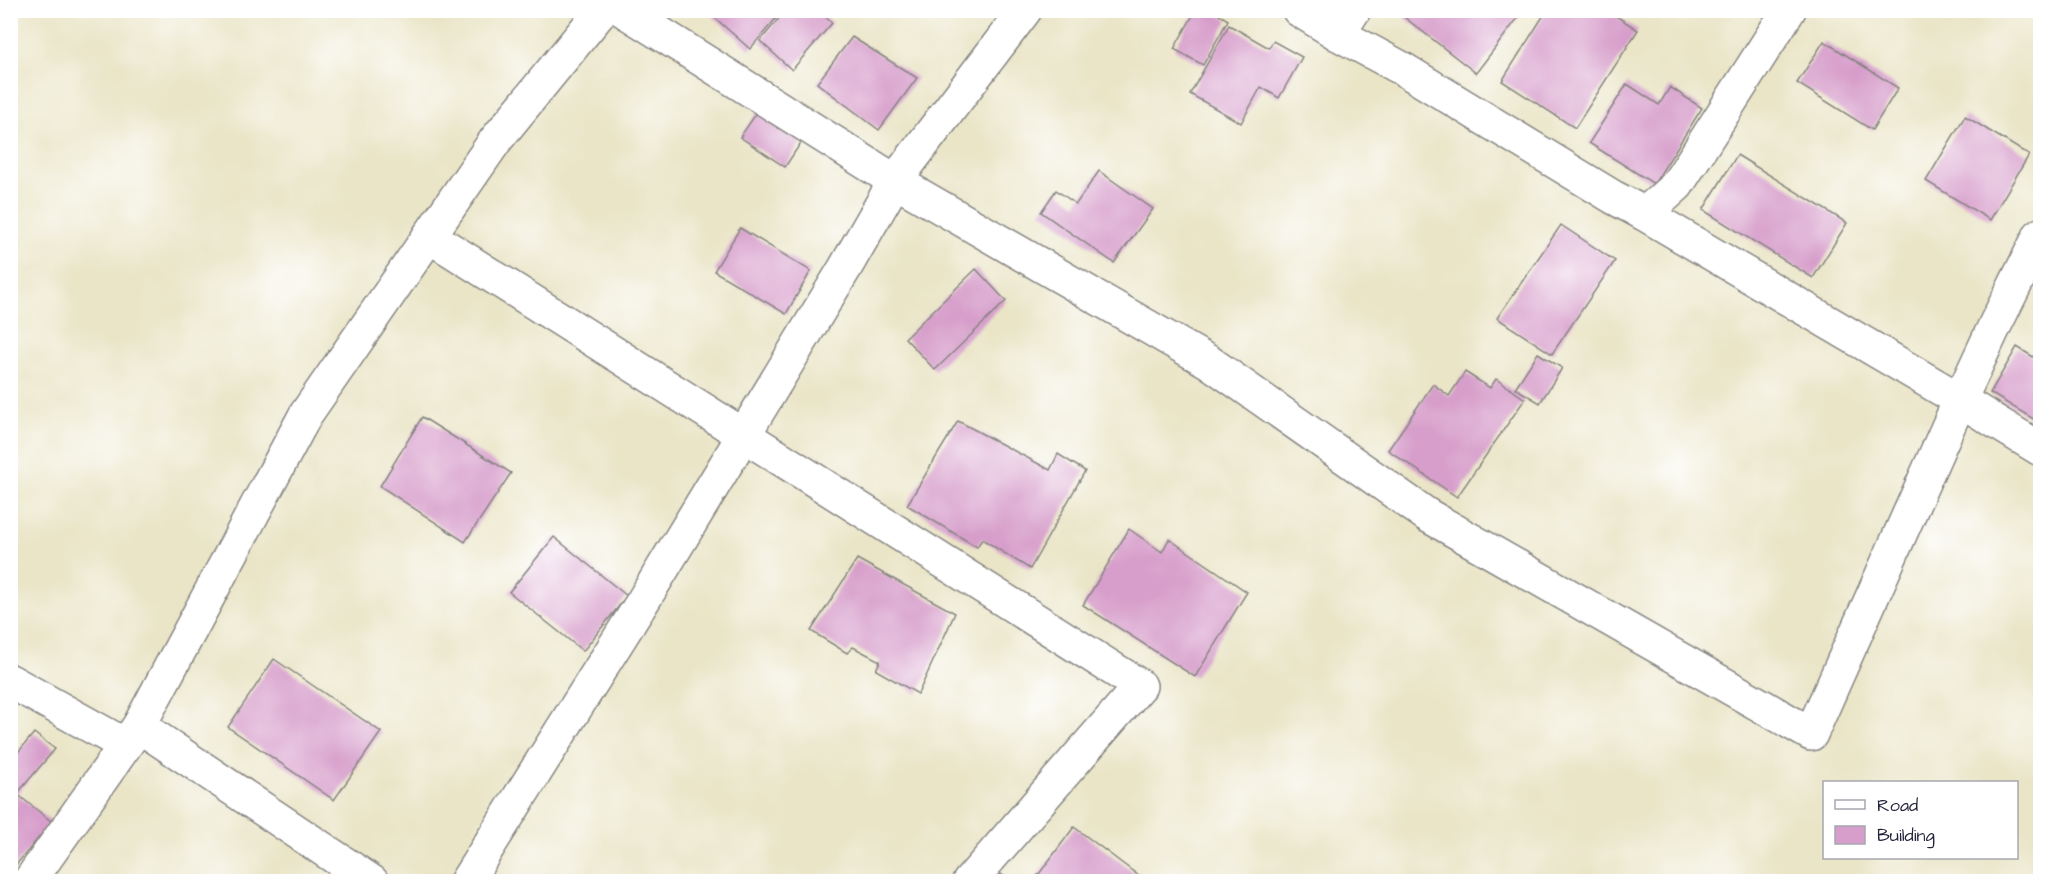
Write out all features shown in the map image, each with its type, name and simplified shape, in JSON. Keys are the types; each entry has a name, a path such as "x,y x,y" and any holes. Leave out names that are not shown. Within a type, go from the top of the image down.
{"street":[{"path":"28,882 132,736 306,414 495,141 602,10"},
{"path":"624,10 895,180 1209,362 1427,515 1811,735 1960,400 2040,235"},
{"path":"466,882 643,601 895,180 1025,10"},
{"path":"1299,10 1346,22 1402,69 1612,197 1646,214 1677,185 1789,10"},
{"path":"1636,209 2040,449"},
{"path":"429,236 1140,686 969,882"},
{"path":"10,681 132,736 372,882"}],"building":[{"path":"706,10 783,10 750,49"},
{"path":"786,10 818,10 832,23 792,70 760,41"},
{"path":"1196,10 1212,10 1228,20 1203,65 1174,49"},
{"path":"1409,10 1524,10 1476,73 1404,17"},
{"path":"1547,10 1607,10 1638,30 1575,128 1502,81"},
{"path":"2024,10 2040,10 2040,18"},
{"path":"1229,25 1269,48 1273,41 1302,57 1279,98 1261,87 1241,123 1190,94"},
{"path":"852,37 917,78 879,130 817,83"},
{"path":"1824,41 1898,88 1872,130 1797,83"},
{"path":"1627,84 1659,105 1670,87 1702,108 1654,184 1589,143"},
{"path":"760,108 804,138 785,167 740,137"},
{"path":"1965,116 2029,155 1990,220 1926,181"},
{"path":"1737,155 1847,223 1813,278 1703,210"},
{"path":"1099,171 1153,209 1114,263 1041,212 1056,190 1076,204"},
{"path":"1561,225 1615,261 1552,354 1497,318"},
{"path":"740,228 811,271 786,314 714,271"},
{"path":"976,269 1006,301 935,370 905,338"},
{"path":"2017,347 2040,361 2040,423 1990,393"},
{"path":"1538,353 1562,368 1540,403 1515,388"},
{"path":"1465,372 1490,388 1496,379 1525,399 1457,497 1388,450 1433,384 1449,396"},
{"path":"422,417 511,473 465,542 380,486"},
{"path":"958,421 1050,470 1058,454 1085,471 1030,569 982,539 977,547 907,505"},
{"path":"1129,529 1162,552 1169,539 1247,592 1195,677 1083,605"},
{"path":"554,537 627,596 583,651 509,592"},
{"path":"857,559 955,613 918,694 876,670 880,661 853,647 847,653 811,631"},
{"path":"274,659 381,732 334,800 228,727"},
{"path":"34,733 55,749 17,794 52,822 10,872 10,762"},
{"path":"1074,827 1147,882 1033,882"},
{"path":"1001,874 1011,882 995,882"}]}
